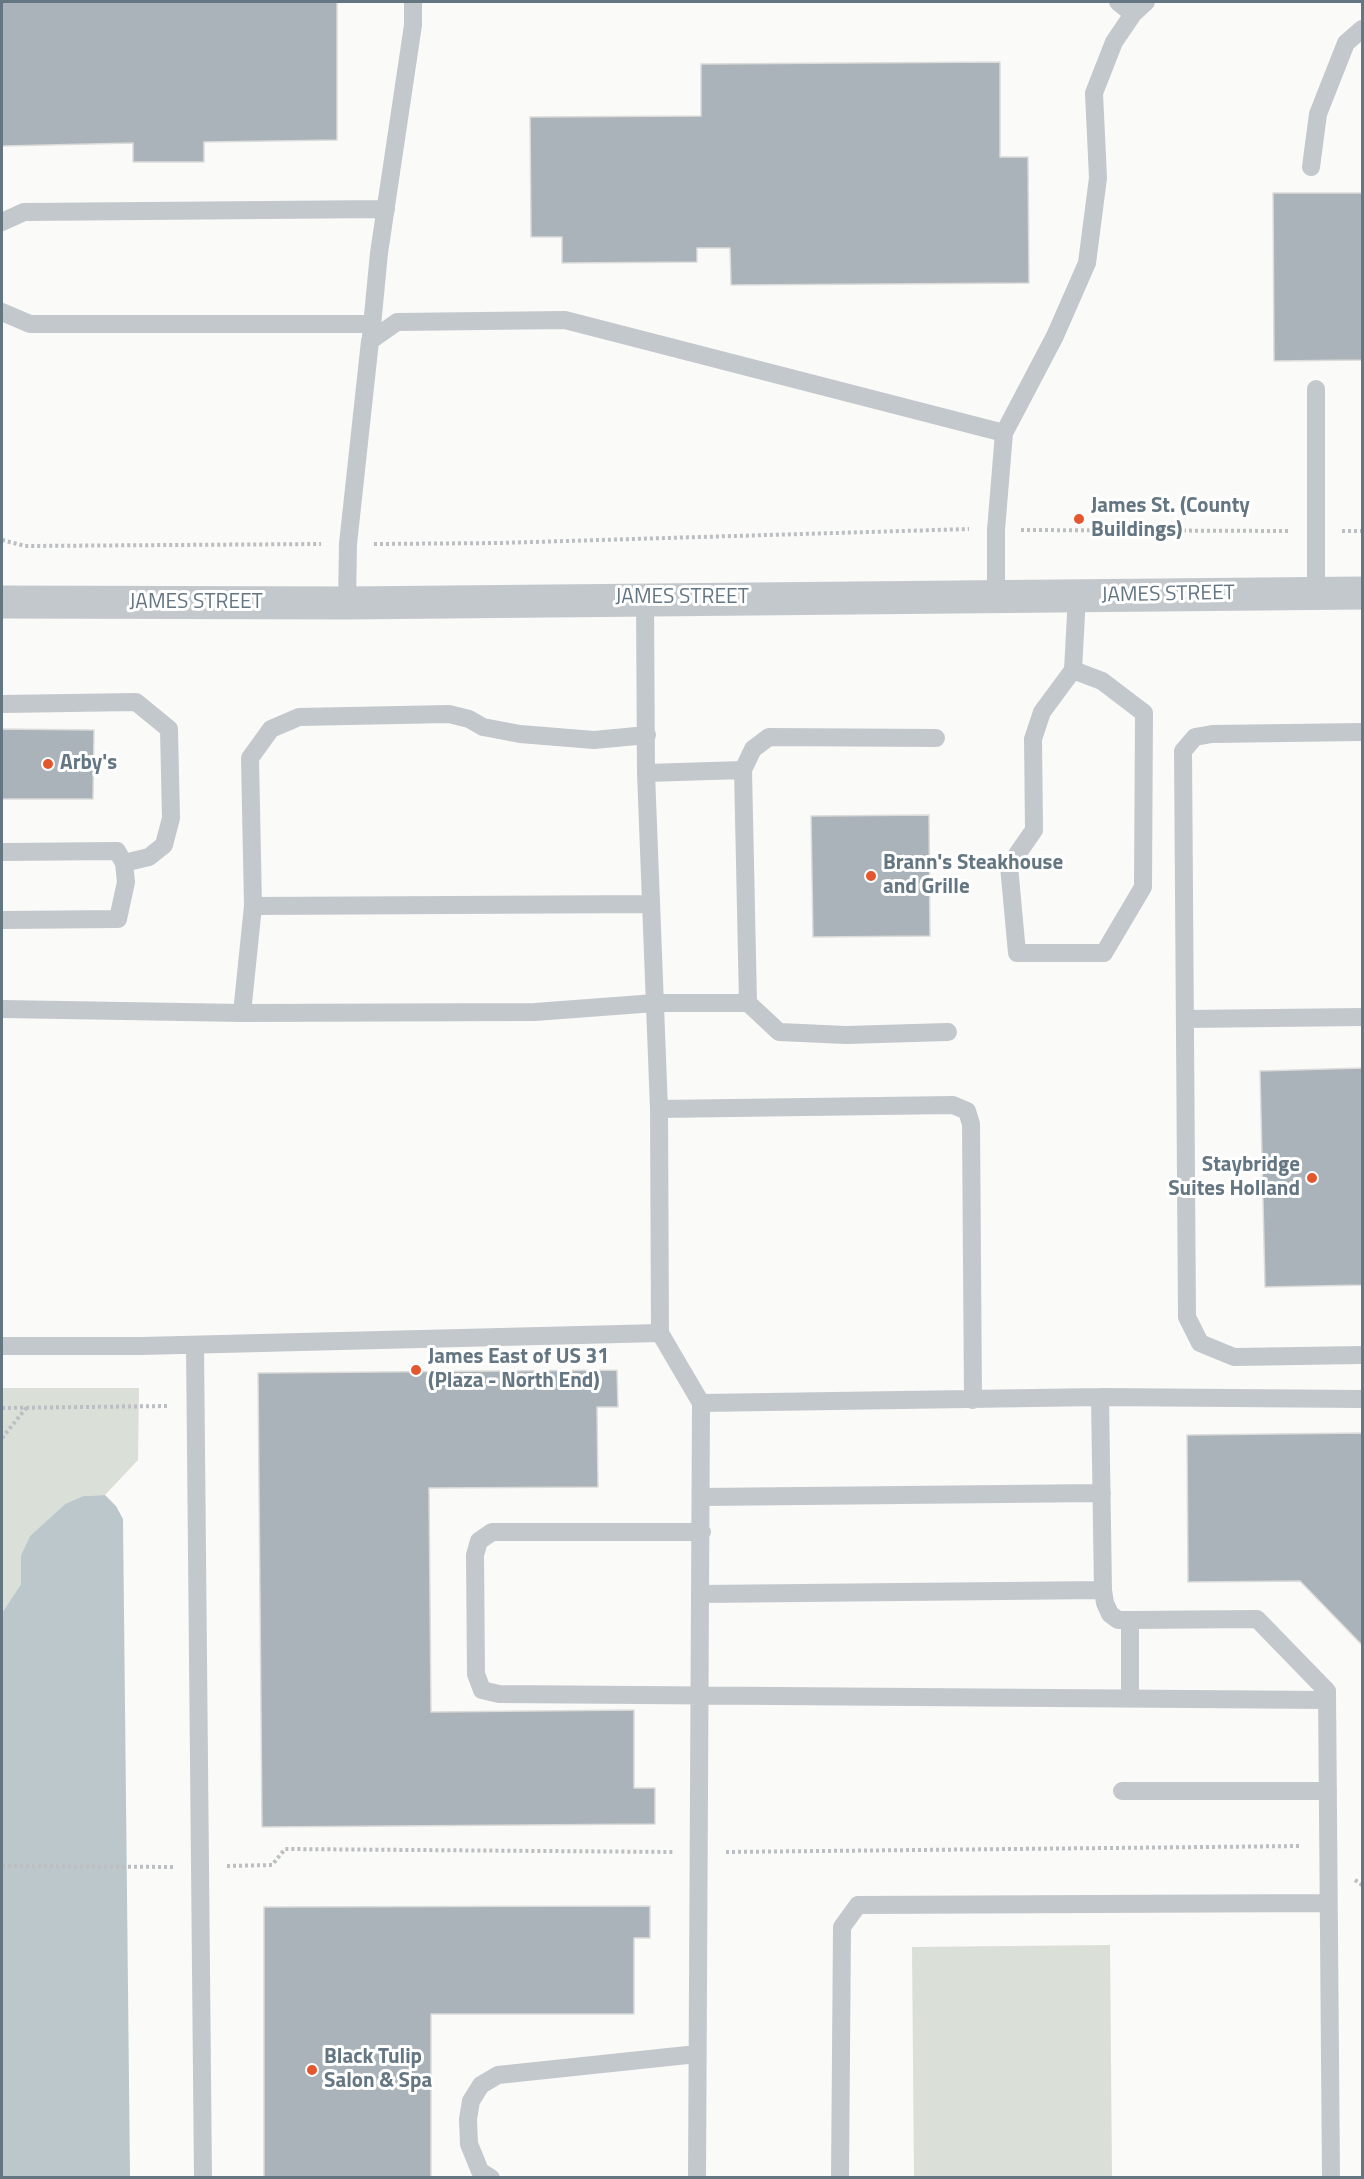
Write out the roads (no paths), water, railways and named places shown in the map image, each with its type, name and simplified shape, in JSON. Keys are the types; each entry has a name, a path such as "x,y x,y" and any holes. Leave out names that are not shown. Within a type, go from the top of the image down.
{"street":[{"name":"JAMES STREET","path":"2,602 346,603 645,598 1362,593"}],"lane":[{"path":"346,603 348,544 379,253 413,25 413,2"},
{"path":"996,596 996,530 1004,433 1055,336 1087,263 1098,177 1094,93 1114,42 1139,8 1118,2"},
{"path":"1311,167 1318,114 1346,43 1362,29"},
{"path":"2,222 24,212 386,209"},
{"path":"2,312 30,324 371,333 397,322 565,320 1004,433"},
{"path":"1316,389 1316,593"},
{"path":"1073,670 1102,681 1144,712 1143,887 1104,953 1017,953 1009,866 1034,830 1033,739 1042,712 1073,670 1077,596"},
{"path":"645,598 648,735 646,773 659,1109 660,1333 701,1403 702,1694 697,2178"},
{"path":"2,704 136,702 169,729 171,818 164,845 149,857 124,863"},
{"path":"242,1013 253,906 250,758 271,729 299,717 448,714 469,719 483,727 520,734 594,740 648,735"},
{"path":"1362,732 1212,734 1195,737 1183,751 1187,1317 1200,1343 1234,1357 1362,1355"},
{"path":"748,1003 743,770 753,749 769,737 936,738"},
{"path":"646,773 743,770"},
{"path":"2,852 117,850 124,863 125,898 118,919 2,920"},
{"path":"253,906 651,904"},
{"path":"2,1009 242,1013 536,1012 655,1003 748,1003 779,1032 846,1035 948,1032"},
{"path":"1185,1019 1362,1017"},
{"path":"659,1109 953,1105 967,1111 971,1124 973,1400"},
{"path":"2,1346 195,1345 660,1333"},
{"path":"195,1345 203,2178"},
{"path":"701,1403 1100,1397 1362,1399"},
{"path":"1100,1397 1104,1590 1105,1603 1110,1614 1118,1620 1257,1618 1327,1690 1331,2178"},
{"path":"702,1497 1102,1493"},
{"path":"702,1532 492,1532 479,1541 475,1555 476,1674 482,1690 498,1694 1327,1700"},
{"path":"702,1594 1104,1590"},
{"path":"1130,1620 1130,1698"},
{"path":"1122,1791 1328,1791"},
{"path":"840,2178 842,1927 858,1905 1328,1904"},
{"path":"491,2178 480,2171 469,2144 468,2119 471,2101 481,2085 489,2080 498,2075 697,2054"}],"place":[{"name":"James St. (County Buildings)","path":"1079,519"},
{"name":"Arby's","path":"48,764"},
{"name":"Brann's Steakhouse and Grille","path":"871,876"},
{"name":"Staybridge Suites Holland","path":"1312,1178"},
{"name":"James East of US 31 (Plaza - North End)","path":"416,1370"},
{"name":"Black Tulip Salon & Spa","path":"312,2070"}]}
